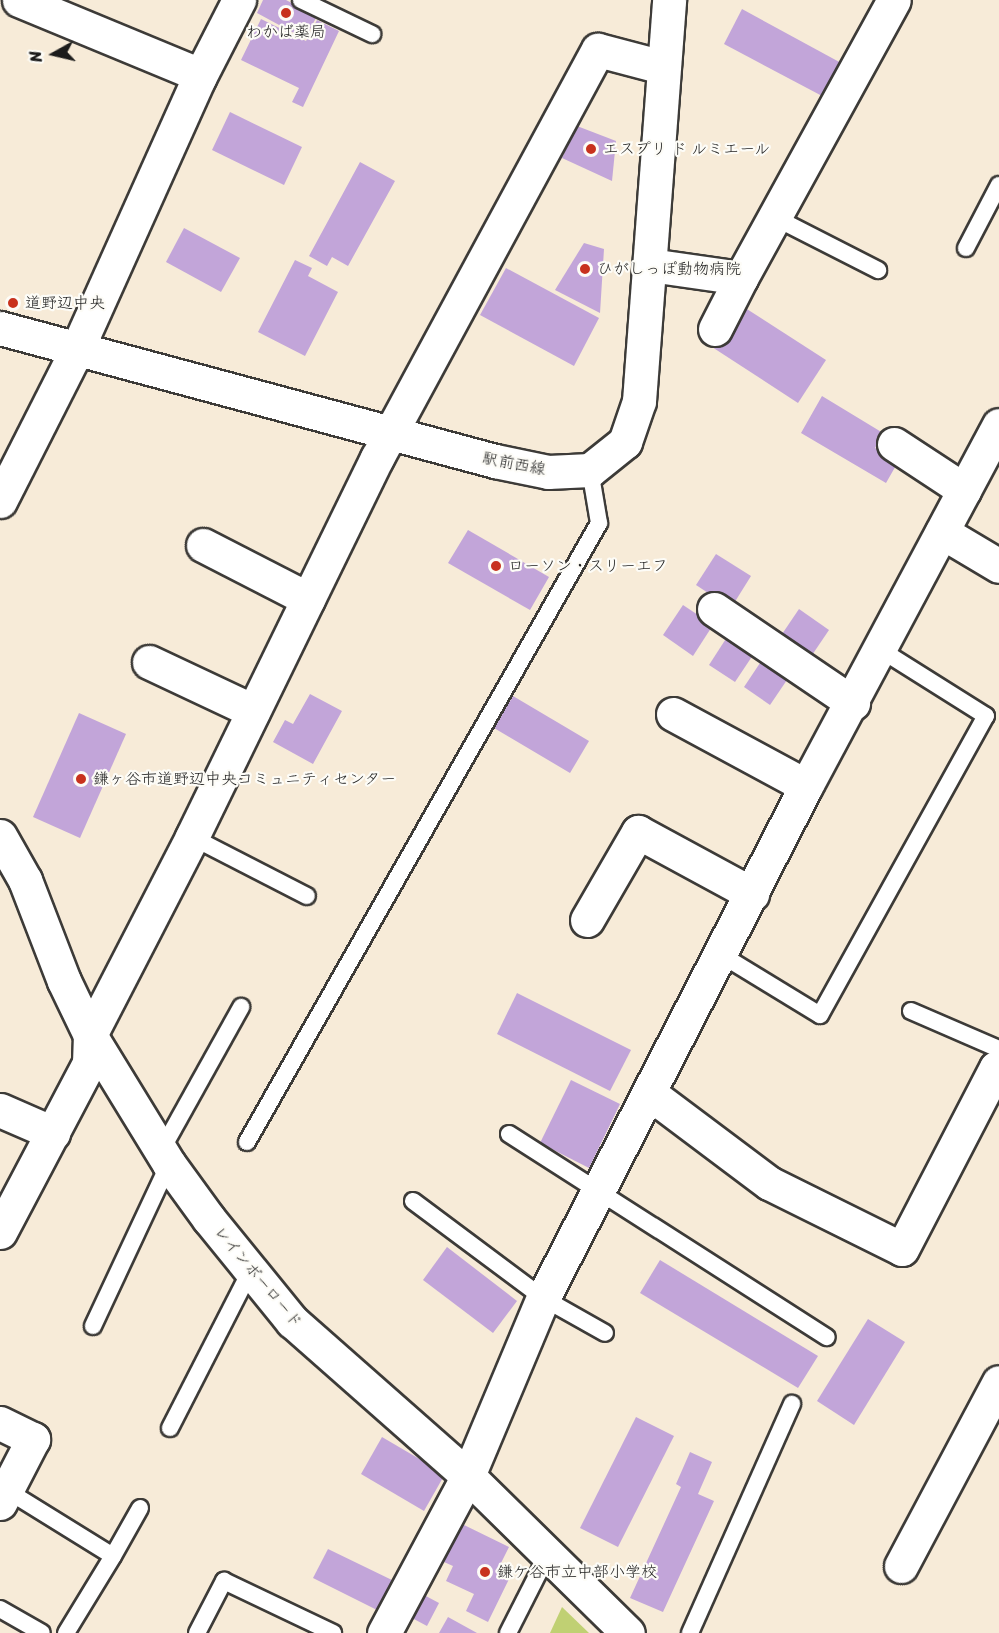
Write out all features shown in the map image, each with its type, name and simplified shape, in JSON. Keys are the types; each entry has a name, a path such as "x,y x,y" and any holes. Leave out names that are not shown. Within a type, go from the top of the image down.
{"street":[{"path":"19,0 200,75"},
{"path":"0,501 78,347 200,75 239,0"},
{"path":"590,470 625,442 639,401 669,0"},
{"path":"715,329 894,0"},
{"path":"0,1232 89,1063 90,1035 192,837 391,433 604,39 663,67"},
{"path":"650,265 741,278"},
{"name":"駅前西線","path":"0,328 78,347 391,433 548,471 590,470"},
{"path":"384,1633 468,1476 543,1298 806,786 853,703 999,425"},
{"path":"894,444 964,490"},
{"path":"942,532 999,566"},
{"path":"203,545 308,599"},
{"path":"714,609 853,703"},
{"path":"149,662 253,711"},
{"path":"673,714 806,786"},
{"path":"587,920 638,832 752,894"},
{"name":"レインボーロード","path":"0,836 25,880 64,981 90,1035 165,1158 251,1270 292,1321 468,1476 628,1633"},
{"path":"649,1093 769,1183 902,1249 998,1062"},
{"path":"0,1110 53,1133"},
{"path":"901,1566 999,1382"},
{"path":"0,1423 33,1439 4,1497"}],"lane":[{"path":"301,0 372,34"},
{"path":"966,248 999,185"},
{"path":"774,217 878,270"},
{"path":"247,1142 599,523 590,470"},
{"path":"720,954 820,1015 986,717 881,650"},
{"path":"192,837 307,896"},
{"path":"93,1326 165,1158 241,1007"},
{"path":"911,1011 998,1062"},
{"path":"509,1134 827,1337"},
{"path":"413,1201 543,1298 605,1333"},
{"path":"170,1428 251,1270"},
{"path":"690,1633 792,1404"},
{"path":"4,1497 113,1556"},
{"path":"66,1633 141,1508"},
{"path":"508,1633 547,1556"},
{"path":"197,1633 224,1581 333,1633"},
{"path":"0,1609 42,1633"}],"green space":[{"path":"562,1607 589,1633 550,1633"}],"building":[{"path":"263,0 286,0 317,16 305,39 257,13"},
{"path":"742,9 843,64 824,97 724,44"},
{"path":"261,19 306,41 317,20 339,31 303,107 292,102 299,88 241,60"},
{"path":"230,112 302,147 284,185 212,150"},
{"name":"エスプリ ド ルミエール","path":"577,126 616,141 612,181 562,158"},
{"path":"360,162 395,181 348,266 332,257 327,266 309,256"},
{"path":"184,228 240,258 221,292 166,262"},
{"name":"ひがしっぽ動物病院","path":"584,243 604,249 600,313 555,290"},
{"path":"295,260 312,268 308,276 338,292 305,356 258,332"},
{"path":"506,268 599,318 574,366 480,315"},
{"path":"739,304 826,360 798,403 712,347"},
{"path":"822,396 883,433 875,448 898,462 886,483 801,433"},
{"path":"468,530 549,577 530,610 448,563"},
{"path":"716,554 751,576 731,608 696,585"},
{"path":"683,605 713,625 693,656 663,635"},
{"path":"799,609 829,630 808,661 778,640"},
{"path":"729,634 755,652 735,682 709,665"},
{"path":"764,657 791,674 770,705 744,687"},
{"path":"310,694 342,711 313,764 273,742 285,720 293,724"},
{"path":"513,696 589,741 570,773 494,728"},
{"path":"79,713 126,734 80,838 33,817"},
{"path":"517,993 631,1050 610,1091 497,1034"},
{"path":"571,1080 620,1104 589,1168 540,1143"},
{"path":"447,1247 517,1301 493,1333 423,1280"},
{"path":"660,1260 818,1356 798,1388 640,1293"},
{"path":"868,1319 905,1342 854,1425 817,1401"},
{"path":"636,1417 674,1436 618,1547 580,1528"},
{"path":"382,1437 445,1474 424,1511 361,1474"},
{"path":"690,1452 712,1462 698,1494 714,1501 663,1612 630,1598 681,1487 676,1484"},
{"path":"462,1524 509,1547 499,1567 512,1573 488,1622 466,1611 474,1594 446,1581 453,1566 444,1562"},
{"path":"328,1549 394,1581 379,1611 313,1578"},
{"path":"424,1595 439,1603 427,1626 412,1618"},
{"path":"448,1617 477,1633 439,1633"}],"place":[{"name":"わかば薬局","path":"286,13"},
{"name":"エスプリ ド ルミエール","path":"591,149"},
{"name":"ひがしっぽ動物病院","path":"585,269"},
{"name":"道野辺中央","path":"13,303"},
{"name":"ローソン・スリーエフ","path":"496,566"},
{"name":"鎌ヶ谷市道野辺中央コミュニティセンター","path":"81,779"},
{"name":"鎌ケ谷市立中部小学校","path":"485,1572"}]}
